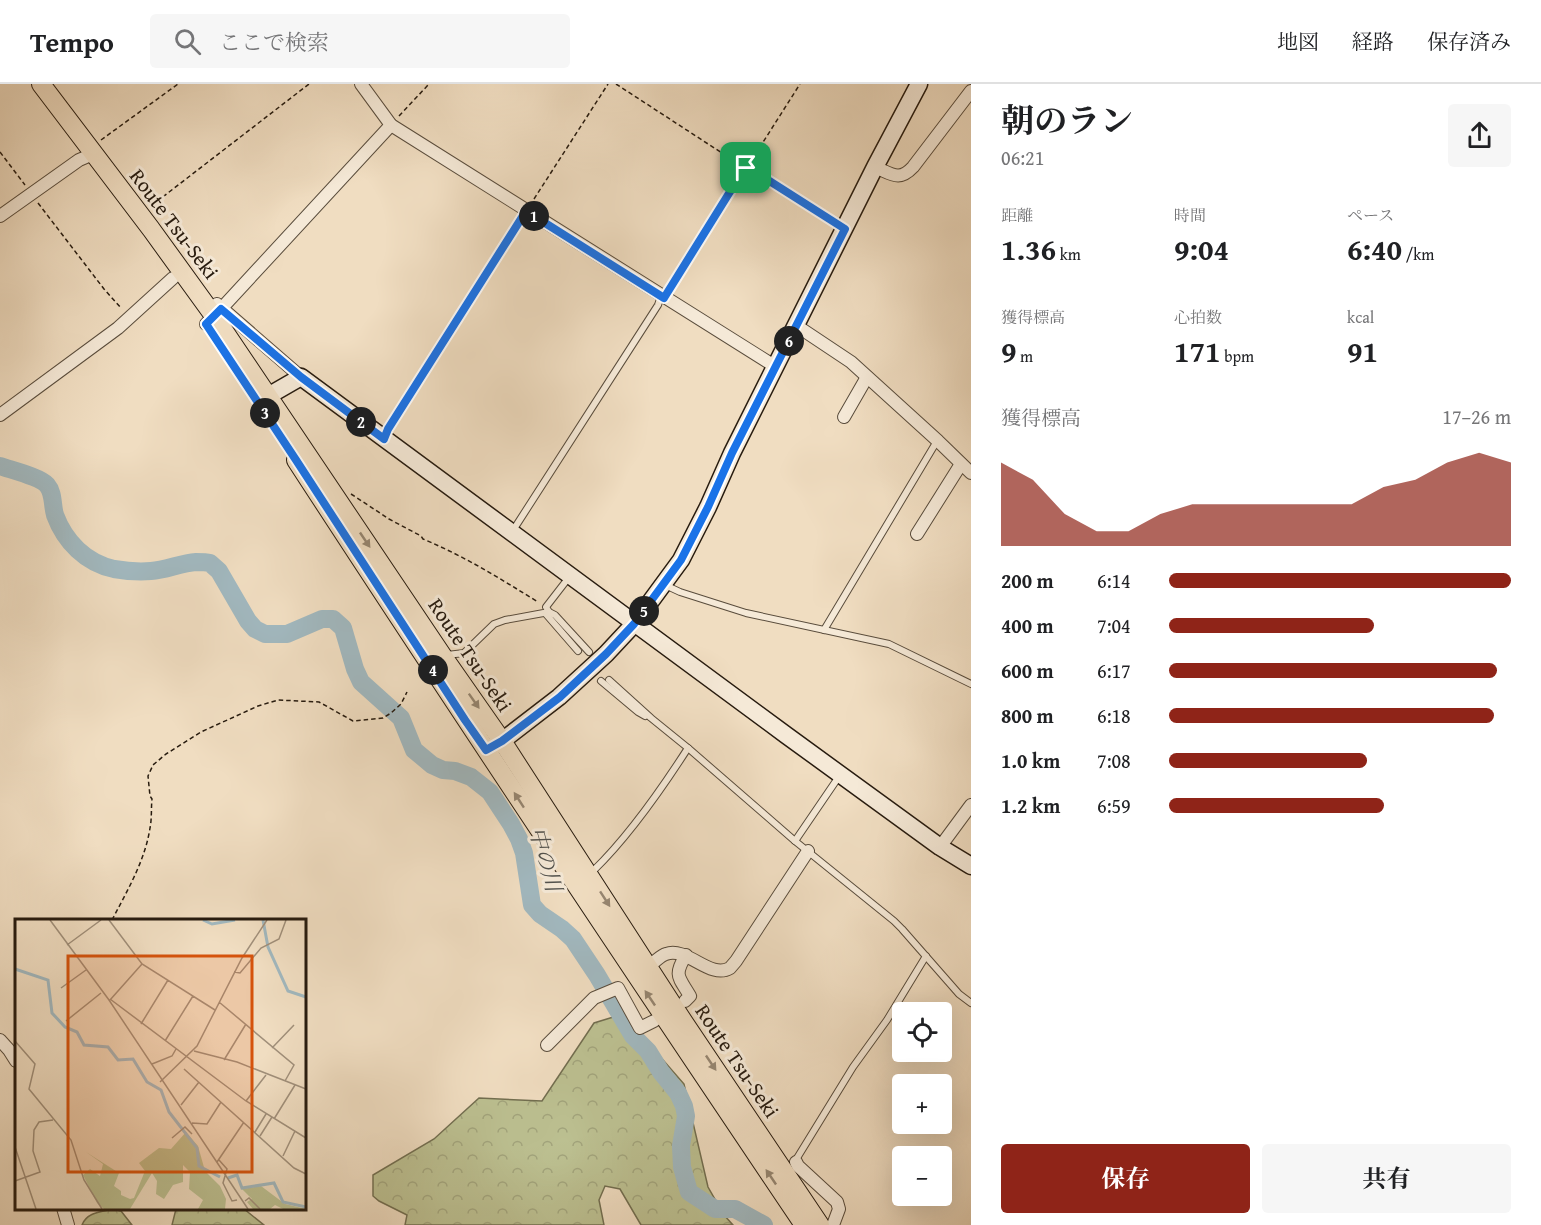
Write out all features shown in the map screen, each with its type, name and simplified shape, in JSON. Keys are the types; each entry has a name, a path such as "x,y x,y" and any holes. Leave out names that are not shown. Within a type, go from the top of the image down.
{"main road":[{"name":"Route Tsu-Seki","path":"41,84 214,316 442,655 494,746 654,1003 819,1225"},
{"name":"Route Tsu-Seki","path":"91,152 173,278 214,316 309,479 465,720 494,746 681,1018 790,1166 819,1225"}],"street":[{"path":"361,84 391,125 776,367"},
{"path":"494,746 560,697 606,654 634,624 681,560 875,167 919,84"},
{"path":"875,167 898,176 907,174 971,91"},
{"path":"391,125 214,316 301,377 840,775 940,847 971,866"},
{"path":"0,216 91,152"},
{"path":"0,415 129,319 173,278"},
{"path":"797,326 851,362 971,473"},
{"path":"268,396 301,377"},
{"path":"844,417 867,377"},
{"path":"917,534 961,464"},
{"path":"940,847 971,805"},
{"path":"654,962 672,952 710,968 720,970 730,968 808,851"},
{"path":"685,1001 690,996 678,972 686,956"},
{"path":"548,1045 586,1005 600,994 618,988 640,1028 654,1021"},
{"path":"0,1040 15,1059"},
{"path":"790,1166 798,1166 837,1202 839,1209 819,1225"},
{"path":"63,1210 68,1225"}],"lane":[{"path":"384,439 388,429 526,211"},
{"path":"512,533 662,297"},
{"path":"824,630 938,441"},
{"path":"546,611 571,576"},
{"path":"663,585 723,606 889,644 971,684"},
{"path":"546,611 578,651"},
{"path":"442,655 464,653 495,624 546,611 555,615 589,652"},
{"path":"609,680 795,841 894,921 959,994 971,1003"},
{"path":"601,681 638,712 651,718"},
{"path":"594,870 639,818 688,748"},
{"path":"795,841 840,775"},
{"path":"790,1166 853,1067 887,1020 926,956"}],"path":[{"path":"91,152 178,84"},
{"path":"145,222 309,84"},
{"path":"391,125 429,84"},
{"path":"526,211 608,84"},
{"path":"616,84 845,229"},
{"path":"662,297 800,84"},
{"path":"0,152 104,290 129,319"},
{"path":"344,489 423,539 492,573 546,611"},
{"path":"113,919 137,869 151,826 152,799 148,776 153,765 166,754 201,732 258,706 278,700 319,702 353,721 383,718 401,704 407,692"}],"green space":[{"path":"623,1014 684,1084 708,1187 724,1215 733,1225 641,1225 620,1189 605,1186 599,1200 604,1225 405,1225 407,1215 373,1196 373,1175 434,1139 479,1098 542,1101 594,1023"},
{"path":"176,1210 245,1210 264,1225 172,1225"},
{"path":"121,1211 132,1225 82,1225 87,1217 99,1212"}],"waterway":[{"name":"中の川","path":"0,466 47,485 52,495 55,515 64,534 78,550 94,562 128,571 157,570 200,562 210,563 219,571 248,621 255,629 265,634 287,634 322,619 333,619 343,628 361,682 401,718 414,750 432,765 471,777 490,792 519,839 524,853 532,905 540,914 573,939 633,1036 648,1051 678,1093 686,1116 681,1146 682,1167 689,1192 715,1209 735,1209 764,1225"}],"route":[{"path":"746,166 845,229 732,453 681,560 634,624 606,654 560,697 502,741 486,750 206,324 221,309 301,377 384,439 388,429 526,211 664,298 746,168 746,166"}]}
